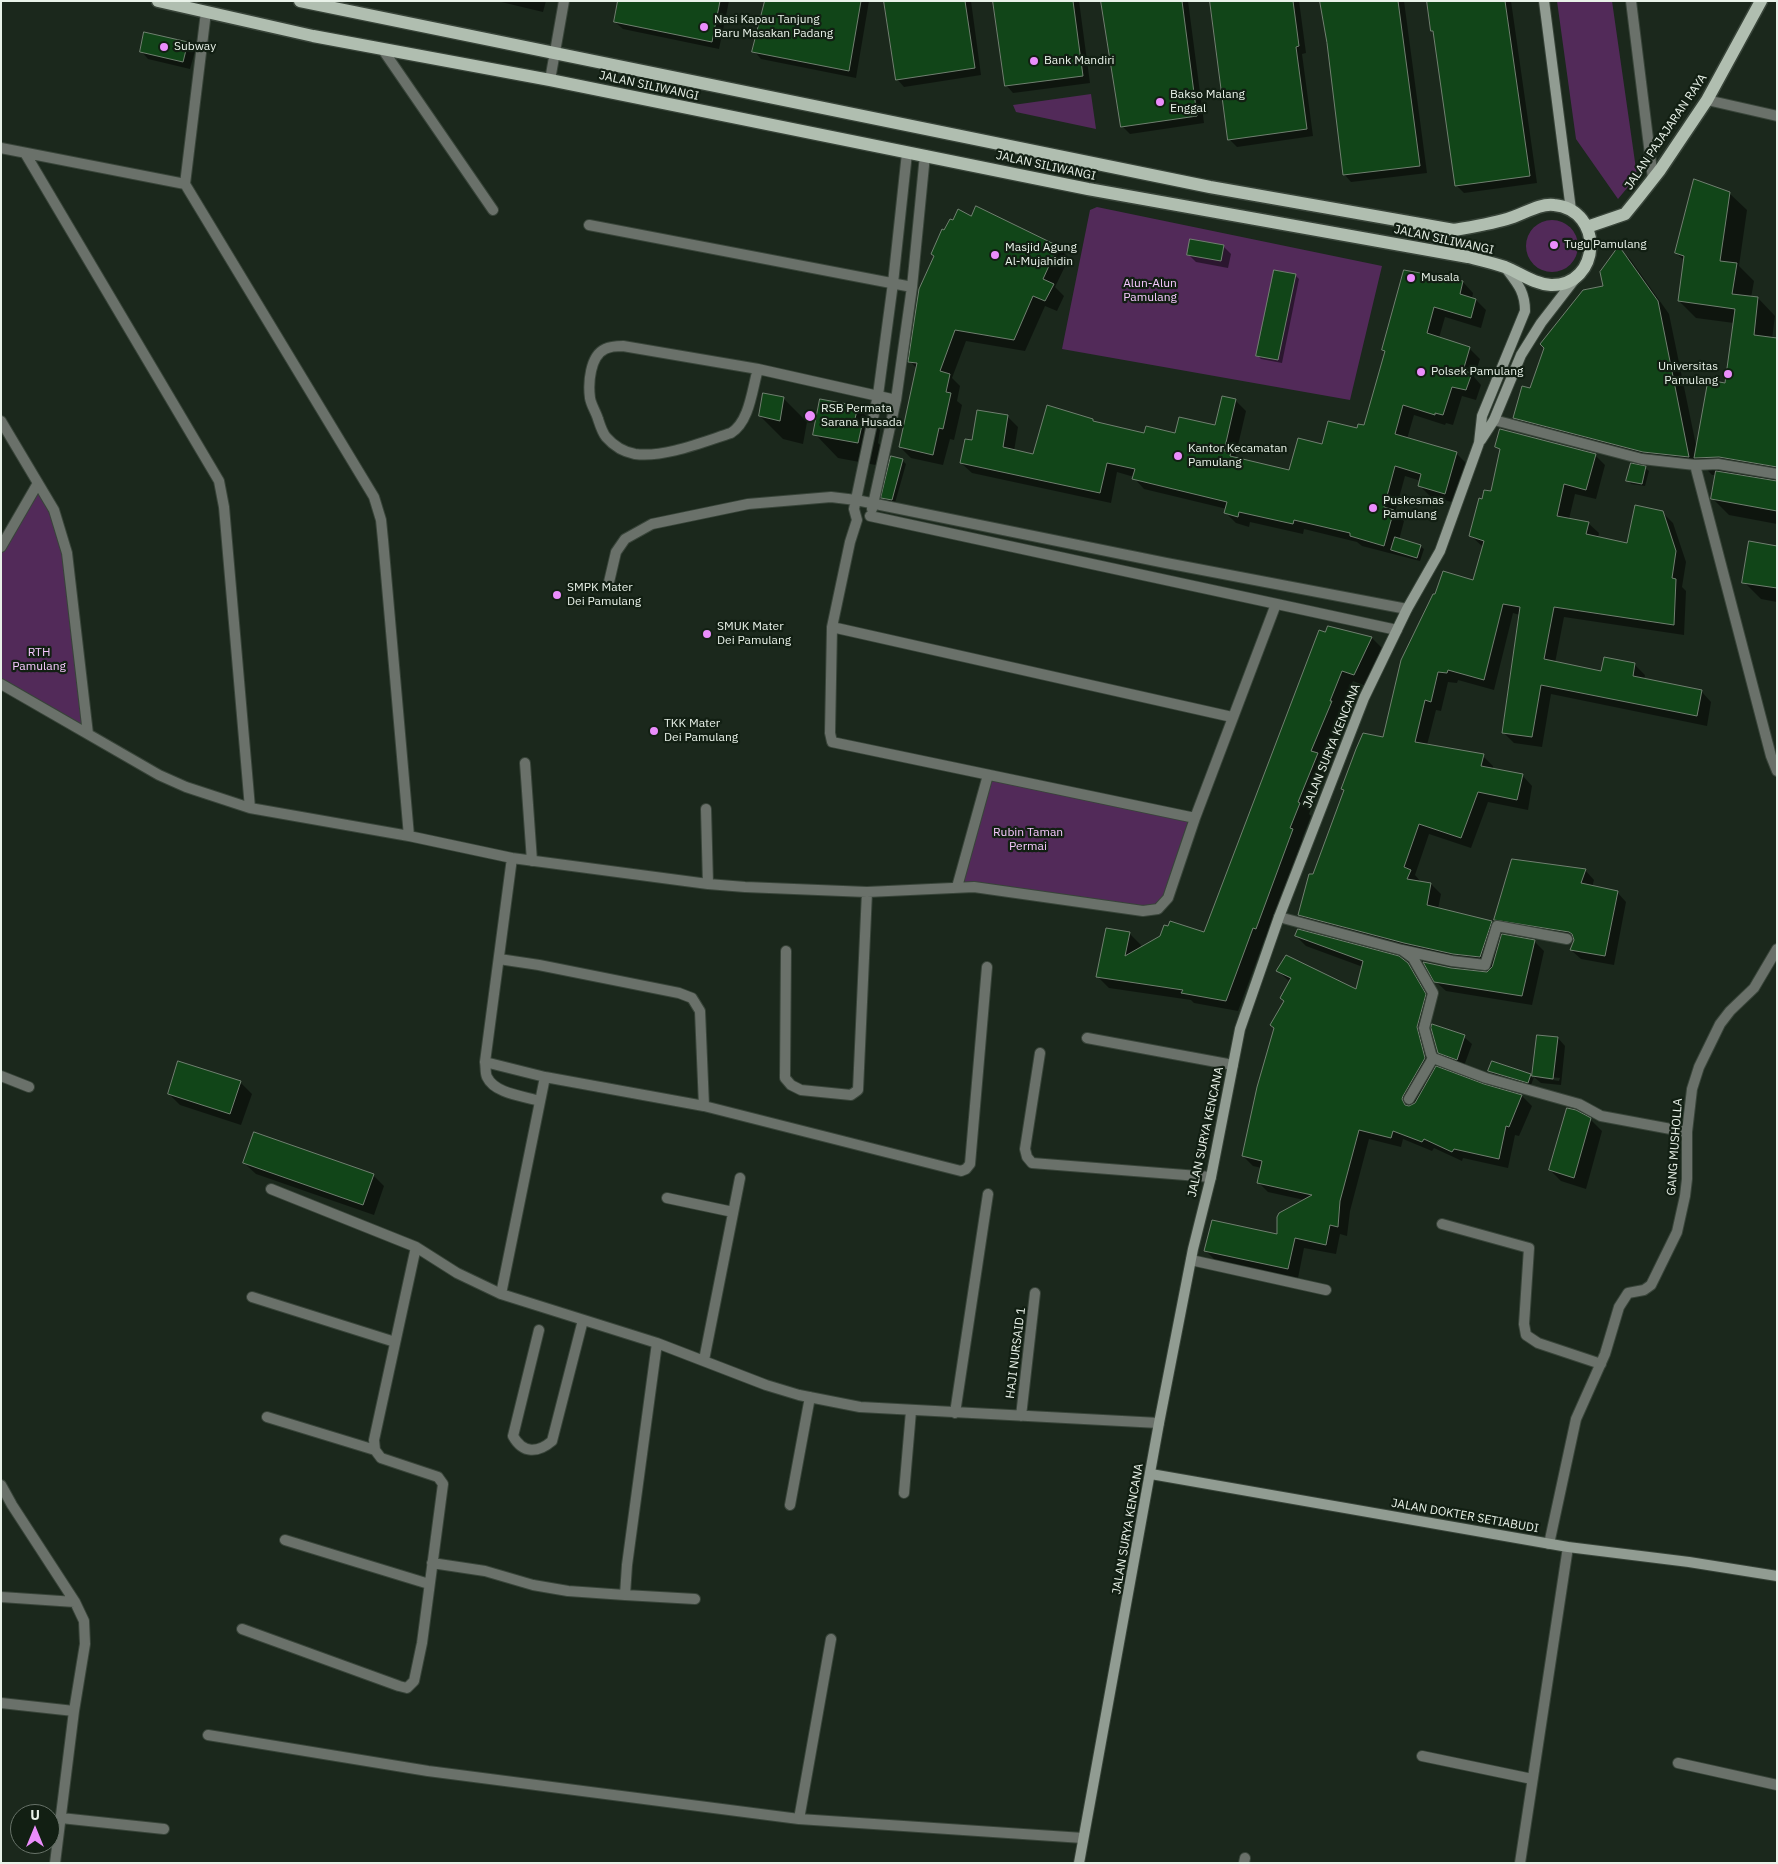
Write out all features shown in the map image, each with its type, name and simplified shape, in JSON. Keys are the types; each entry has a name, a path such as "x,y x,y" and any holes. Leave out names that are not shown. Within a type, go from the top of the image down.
{"main road":[{"name":"JALAN SILIWANGI","path":"158,1 313,36 550,80 1088,189 1468,257 1505,267 1540,284 1553,285 1566,282 1577,276"},
{"name":"JALAN SILIWANGI","path":"300,1 1210,186 1454,230 1509,219 1547,205 1570,210"},
{"path":"1544,1 1570,210 1579,216 1587,227 1591,241 1590,254 1585,266 1577,276"},
{"name":"JALAN PAJAJARAN RAYA","path":"1587,227 1625,214 1653,179 1707,100 1761,1"},
{"name":"JALAN SURYA KENCANA","path":"1079,1863 1190,1260 1211,1177 1240,1029 1279,917 1364,698 1407,609 1440,551 1478,443 1482,416 1525,311 1525,298 1519,285 1505,267"},
{"name":"JALAN SURYA KENCANA","path":"1478,443 1494,420 1522,355 1541,322 1577,276"},
{"name":"JALAN DOKTER SETIABUDI","path":"1151,1474 1548,1544 1689,1562 1777,1576"}],"street":[{"path":"550,80 564,1"},
{"path":"1631,1 1653,179"},
{"path":"206,12 185,184 374,497 381,520 409,836"},
{"path":"383,50 493,210"},
{"path":"1707,100 1777,116"},
{"path":"1,148 185,184"},
{"path":"25,153 219,481 224,507 250,808"},
{"path":"907,153 893,283 878,395 854,509 857,520 850,542 832,627 830,734 832,742 1195,818"},
{"path":"870,516 896,400 912,287 925,155"},
{"path":"589,225 912,287"},
{"path":"758,369 746,414 739,428 732,433 668,451 648,454 625,452 604,436 590,398 590,378 597,355 604,349 613,346 623,346 758,369 896,400"},
{"path":"1494,420 1642,459 1695,465 1718,464 1777,474"},
{"path":"1,421 54,510 67,552 88,734"},
{"path":"1695,465 1771,756 1777,771"},
{"path":"1,548 38,483"},
{"path":"609,582 616,552 625,539 652,524 748,504 831,497 856,500 1166,563 1407,609"},
{"path":"857,520 870,516 1397,630"},
{"path":"1164,579 1166,563"},
{"path":"1,684 159,775 186,787 250,808 409,836 512,858 708,884 867,892 974,886 1143,911 1158,909 1168,898 1232,717 1276,604"},
{"path":"832,627 1232,717"},
{"path":"526,763 532,861"},
{"path":"957,887 988,775"},
{"path":"706,809 708,884"},
{"path":"512,858 485,1062 486,1075 497,1088 540,1101"},
{"path":"786,952 785,1078 790,1085 801,1090 855,1094 858,1090 867,892"},
{"path":"1279,917 1402,950 1452,961 1485,965 1497,926 1567,938"},
{"name":"GANG MUSHOLLA","path":"1548,1544 1576,1419 1600,1364 1625,1296 1628,1292 1644,1290 1651,1286 1677,1232 1687,1179 1687,1132 1692,1089 1707,1047 1730,1011 1754,988 1777,949"},
{"path":"1402,950 1413,958 1433,993 1424,1028 1433,1058 1486,1078 1579,1104 1601,1116 1687,1132"},
{"path":"499,959 680,993 692,998 700,1011 704,1106"},
{"path":"485,1062 545,1077 704,1106 961,1171 970,1164 987,967"},
{"path":"1087,1038 1234,1065"},
{"path":"1040,1053 1025,1149 1027,1157 1032,1163 1211,1177"},
{"path":"1409,1099 1433,1058"},
{"path":"1,1076 29,1087"},
{"path":"501,1294 545,1077"},
{"path":"704,1360 740,1178"},
{"path":"271,1189 416,1247 457,1273 501,1294 657,1343 766,1385 810,1397 860,1407 911,1411 1159,1423"},
{"path":"955,1413 988,1194"},
{"path":"666,1198 733,1212"},
{"path":"1442,1224 1529,1248 1524,1324 1526,1335 1538,1343 1600,1364"},
{"path":"375,1450 374,1440 416,1247"},
{"path":"1190,1260 1326,1290"},
{"name":"HAJI NURSAID 1","path":"1021,1416 1035,1293"},
{"path":"252,1297 395,1342"},
{"path":"539,1330 513,1436 519,1445 536,1450 543,1448 552,1440 583,1320"},
{"path":"625,1595 657,1343"},
{"path":"790,1505 810,1397"},
{"path":"904,1493 911,1411"},
{"path":"242,1628 407,1688 414,1681 422,1643 443,1484 438,1477 382,1458 375,1450 267,1417"},
{"path":"1,1485 7,1504 75,1602 84,1621 86,1634 74,1711 55,1863"},
{"path":"285,1540 429,1584"},
{"path":"1520,1863 1568,1547"},
{"path":"432,1563 485,1571 532,1585 568,1591 695,1600"},
{"path":"1,1597 75,1602"},
{"path":"799,1819 831,1639"},
{"path":"1,1703 74,1711"},
{"path":"208,1735 428,1771 799,1819 1083,1838"},
{"path":"1422,1756 1532,1779"},
{"path":"1678,1763 1777,1785"},
{"path":"61,1818 164,1829"}],"green space":[{"path":"1557,1 1612,1 1637,176 1618,199 1576,139"},
{"path":"1091,94 1096,129 1016,112 1013,105"},
{"name":"Alun-Alun Pamulang","path":"1097,207 1382,266 1350,400 1062,349 1090,210"},
{"path":"1552,220 1562,222 1570,228 1576,236 1578,246 1576,256 1570,264 1562,270 1552,272 1542,270 1534,264 1528,256 1526,246 1528,236 1534,228 1542,222"},
{"name":"RTH Pamulang","path":"38,483 60,526 88,734 1,684 1,548"},
{"name":"Rubin Taman Permai","path":"988,775 1195,818 1168,898 1158,909 957,887"}],"building":[{"path":"618,1 720,1 712,42 614,22"},
{"path":"765,1 861,1 849,71 752,52"},
{"path":"884,1 965,1 975,68 896,80"},
{"path":"993,1 1073,1 1083,76 1005,86"},
{"path":"1101,1 1182,1 1197,116 1121,127"},
{"path":"1210,1 1293,1 1299,46 1296,47 1307,129 1228,140"},
{"path":"1320,1 1398,1 1420,166 1343,175"},
{"path":"1427,1 1505,1 1530,176 1455,186"},
{"name":"Subway","path":"144,32 188,42 183,62 140,52"},
{"path":"1694,179 1730,192 1720,261 1737,263 1732,294 1758,297 1754,335 1777,338 1777,467 1719,457 1694,458 1708,380 1725,383 1735,309 1678,301 1684,256 1675,253"},
{"name":"Masjid Agung Al-Mujahidin","path":"976,206 1058,246 1043,279 1054,284 1045,301 1033,296 1014,340 955,330 940,371 950,374 946,392 951,393 943,429 939,428 933,455 899,447 917,363 908,362 919,289 934,256 931,254 942,229 944,230 950,219 953,220 958,209 971,216"},
{"path":"1190,239 1224,245 1221,261 1187,255"},
{"path":"1619,246 1658,301 1689,457 1643,452 1513,418 1522,386 1530,388 1544,348 1540,344 1583,290 1603,286 1600,272"},
{"path":"1274,270 1296,274 1278,360 1256,356"},
{"path":"1404,270 1463,281 1460,294 1476,299 1471,318 1434,307 1427,333 1470,347 1463,371 1472,373 1466,390 1452,387 1443,415 1435,413 1435,415 1403,405 1395,434 1457,452 1445,494 1418,486 1421,474 1395,466 1384,507 1394,510 1384,546 1350,536 1350,533 1294,520 1293,524 1239,512 1238,517 1224,513 1227,502 1132,479 1135,469 1107,463 1100,493 960,463 965,439 972,440 977,410 1008,415 1003,447 1033,454 1047,405 1093,419 1093,421 1144,433 1146,426 1175,433 1179,417 1215,425 1222,396 1236,399 1224,451 1231,452 1230,456 1289,470 1298,438 1322,444 1328,421 1357,428 1358,424 1364,425 1385,351 1382,350"},
{"path":"763,393 784,397 780,421 759,416"},
{"path":"820,399 858,406 854,423 862,425 858,443 813,435"},
{"path":"1500,429 1596,454 1586,490 1564,484 1557,516 1589,522 1586,534 1627,543 1635,505 1663,511 1676,551 1672,578 1676,579 1674,625 1554,607 1544,659 1601,671 1604,657 1635,663 1633,676 1702,690 1697,716 1541,685 1532,737 1502,733 1520,607 1503,604 1484,680 1448,670 1447,673 1438,672 1431,702 1425,700 1415,742 1484,754 1481,766 1523,774 1517,800 1478,792 1461,838 1419,824 1404,867 1411,870 1407,879 1431,883 1427,905 1492,921 1480,957 1453,954 1404,943 1298,915 1309,874 1313,874 1344,790 1341,789 1356,749 1363,733 1383,737 1401,660 1433,594 1435,594 1443,571 1473,580 1484,541 1469,536 1479,498 1482,499 1484,490 1491,491 1500,449 1495,447"},
{"path":"891,456 903,459 892,500 881,498"},
{"path":"1631,463 1646,466 1642,484 1626,481"},
{"path":"1716,471 1777,481 1777,511 1711,499"},
{"path":"1395,537 1421,545 1417,558 1391,550"},
{"path":"1749,541 1777,546 1777,588 1742,583"},
{"path":"1328,626 1372,637 1354,675 1342,671 1330,701 1332,701 1311,751 1318,753 1298,802 1300,803 1290,828 1293,829 1256,929 1253,928 1226,1001 1181,993 1183,990 1096,977 1106,928 1130,932 1125,956 1160,936 1164,925 1168,926 1170,921 1204,932 1319,630 1325,632"},
{"path":"1512,859 1586,869 1581,883 1618,891 1605,956 1570,950 1574,940 1569,932 1494,920"},
{"path":"1298,929 1399,956 1408,963 1426,994 1417,1027 1425,1058 1403,1096 1402,1099 1405,1105 1409,1106 1415,1103 1436,1066 1484,1084 1522,1095 1509,1127 1506,1126 1499,1159 1454,1149 1452,1152 1424,1139 1422,1142 1393,1131 1391,1138 1359,1130 1340,1201 1338,1227 1330,1225 1326,1245 1295,1238 1288,1269 1204,1251 1212,1220 1277,1234 1277,1217 1279,1213 1312,1195 1257,1183 1262,1161 1242,1156 1257,1087 1274,1028 1270,1025 1284,1001 1280,998 1291,978 1276,971 1286,955 1356,989 1363,961 1295,936"},
{"path":"1502,934 1535,940 1522,996 1434,982 1423,962 1451,968 1487,972 1492,967"},
{"path":"1432,1024 1465,1035 1457,1060 1438,1053 1431,1028"},
{"path":"1537,1035 1558,1037 1553,1079 1532,1076"},
{"path":"178,1061 241,1081 230,1114 168,1094"},
{"path":"1492,1061 1531,1074 1528,1083 1488,1071"},
{"path":"1567,1108 1576,1110 1591,1118 1574,1178 1549,1170"},
{"path":"254,1132 374,1174 363,1205 243,1163"}],"place":[{"name":"Nasi Kapau Tanjung Baru Masakan Padang","path":"704,27"},
{"name":"Subway","path":"164,47"},
{"name":"Bank Mandiri","path":"1034,61"},
{"name":"Bakso Malang Enggal","path":"1160,102"},
{"name":"Tugu Pamulang","path":"1554,245"},
{"name":"Masjid Agung Al-Mujahidin","path":"995,255"},
{"name":"Musala","path":"1411,278"},
{"name":"Polsek Pamulang","path":"1421,372"},
{"name":"Universitas Pamulang","path":"1728,374"},
{"name":"RSB Permata Sarana Husada","path":"810,416"},
{"name":"Kantor Kecamatan Pamulang","path":"1178,456"},
{"name":"Puskesmas Pamulang","path":"1373,508"},
{"name":"SMPK Mater Dei Pamulang","path":"557,595"},
{"name":"SMUK Mater Dei Pamulang","path":"707,634"},
{"name":"TKK Mater Dei Pamulang","path":"654,731"}]}
